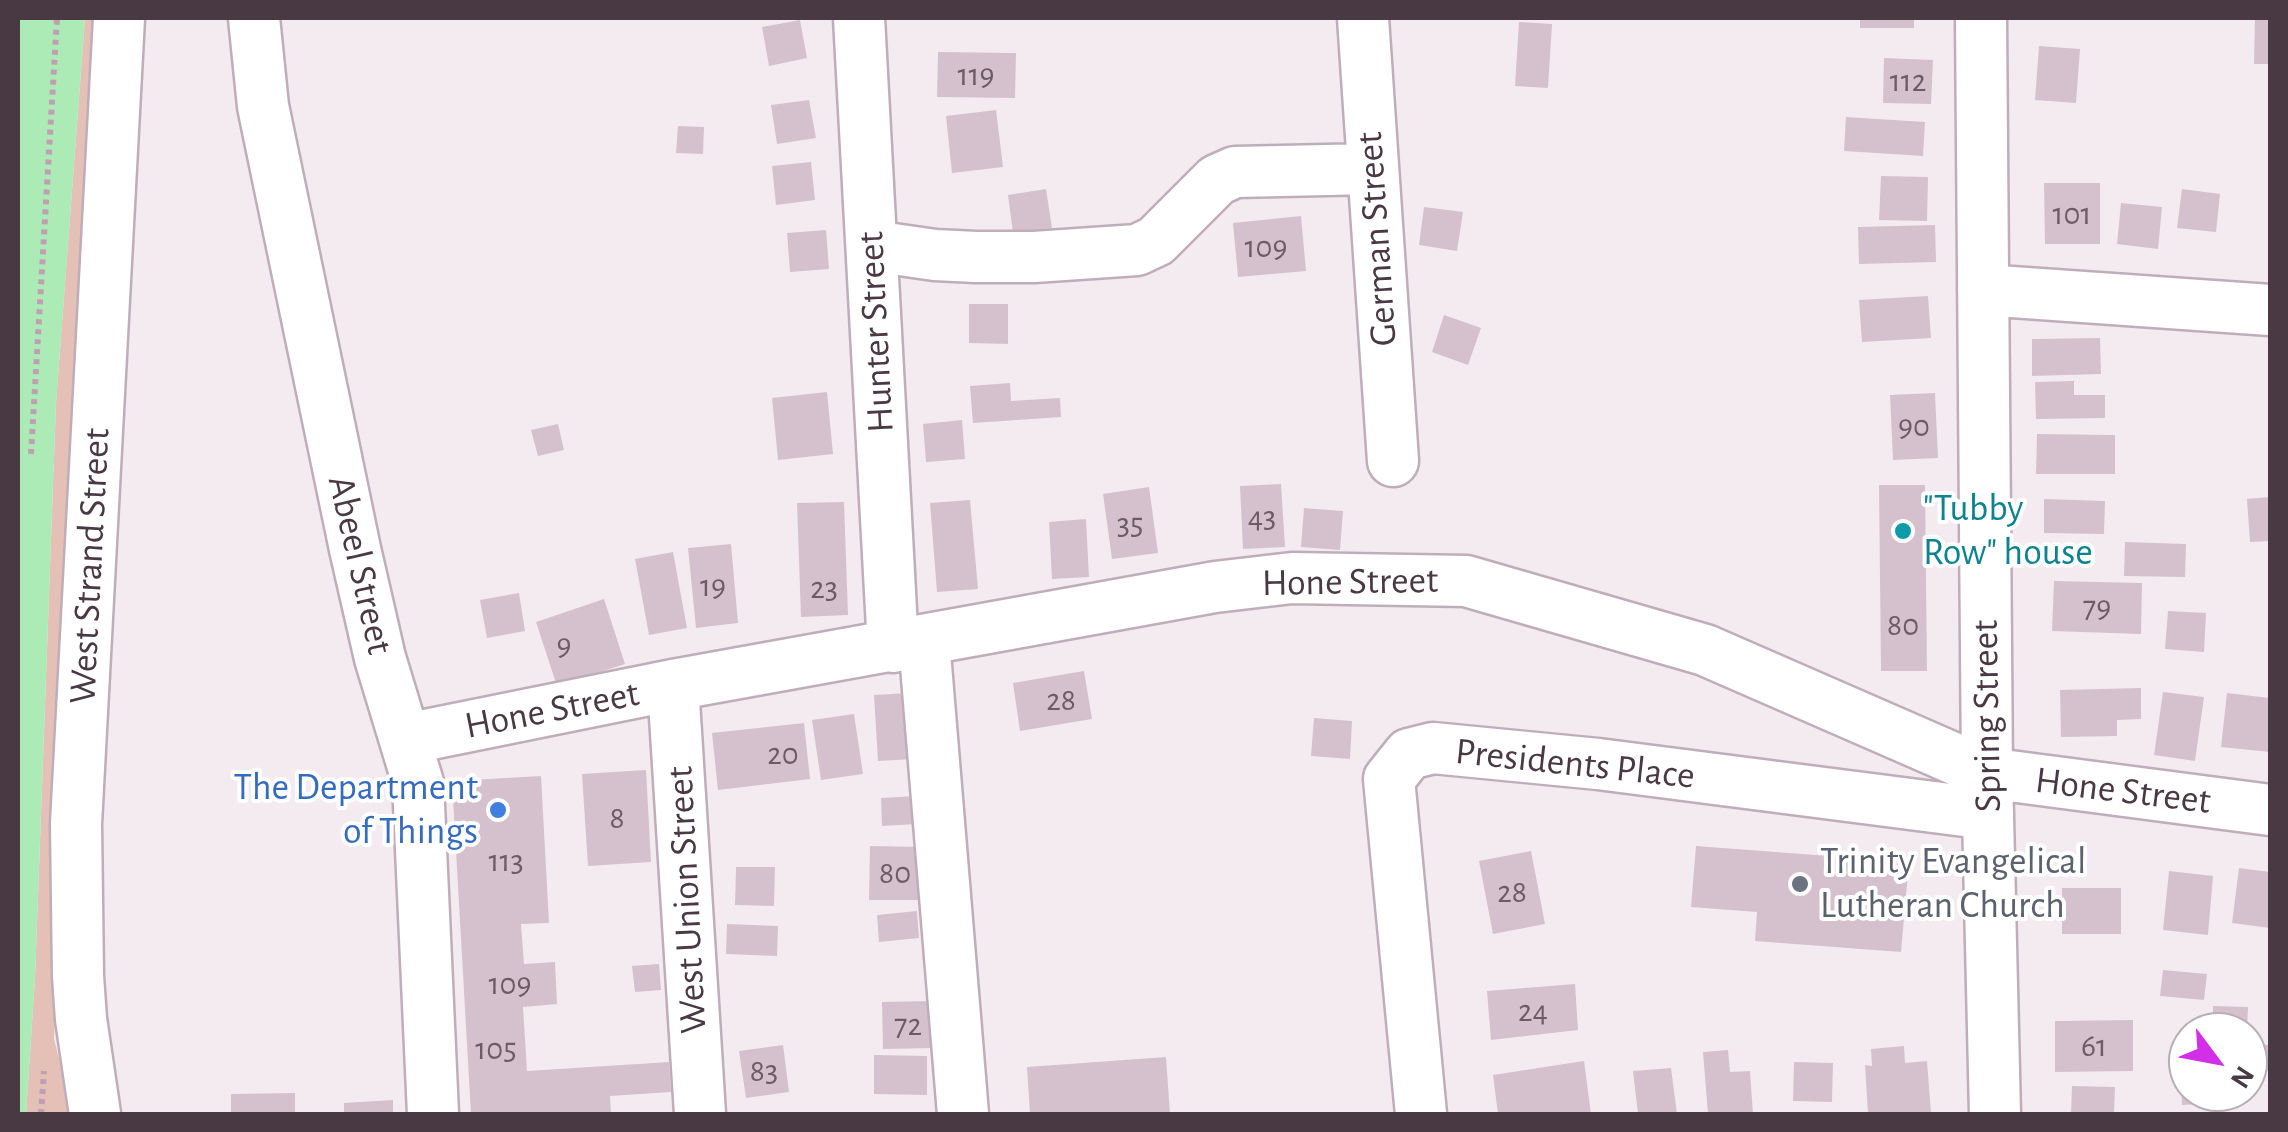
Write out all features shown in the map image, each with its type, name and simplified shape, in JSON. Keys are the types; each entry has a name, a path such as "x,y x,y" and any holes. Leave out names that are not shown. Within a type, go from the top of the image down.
{"street":[{"name":"West Strand Street","path":"95,1114 78,976 76,824 119,18"},
{"name":"Abeel Street","path":"254,18 263,106 355,549 380,658 418,783 434,1114"},
{"name":"Hunter Street","path":"860,18 872,246 909,644 963,1114"},
{"name":"German Street","path":"1363,18 1393,461"},
{"name":"Spring Street","path":"1981,18 1995,1114"},
{"path":"872,246 976,257 1136,250 1156,241 1216,180 1235,172 1372,169"},
{"path":"1983,290 2270,310"},
{"name":"Hone Street","path":"406,739 1215,587 1292,578 1466,581 1705,650 1988,793 2270,810"},
{"name":"West Union Street","path":"674,686 700,1114"},
{"name":"Presidents Place","path":"1421,1114 1389,779 1408,754 1433,748 1988,793"}],"path":[{"path":"31,454 57,18"}],"shaded area":[{"path":"18,18 85,18 56,403 35,978 26,1114 18,1114"},
{"path":"85,18 103,18 76,484 54,1039 73,1114 26,1114 35,978 56,403"}],"building":[{"path":"1860,18 1914,18 1914,28 1860,28"},
{"path":"2255,18 2270,18 2270,64 2254,64"},
{"path":"800,20 807,58 769,66 762,27"},
{"path":"1519,22 1552,24 1548,88 1515,86"},
{"path":"2039,46 2080,49 2076,103 2035,100"},
{"path":"938,52 1016,53 1015,98 937,97"},
{"path":"1884,58 1933,60 1931,104 1883,103"},
{"path":"809,100 816,138 777,144 771,105"},
{"path":"996,110 1003,167 952,173 946,116"},
{"path":"1846,117 1925,122 1923,156 1844,151"},
{"path":"678,126 704,127 703,154 676,153"},
{"path":"811,162 815,200 776,205 772,166"},
{"path":"1881,176 1928,177 1927,221 1879,220"},
{"path":"2044,183 2100,183 2100,244 2045,244"},
{"path":"1046,189 1052,228 1013,233 1008,195"},
{"path":"2182,189 2220,194 2216,232 2177,228"},
{"path":"2121,203 2162,207 2158,249 2117,244"},
{"path":"1424,207 1463,212 1457,251 1419,245"},
{"path":"1301,216 1306,271 1238,277 1233,223"},
{"path":"1935,225 1936,262 1859,264 1858,227"},
{"path":"826,230 829,269 790,272 787,233"},
{"path":"1928,296 1931,338 1862,342 1859,300"},
{"path":"969,304 1008,304 1008,344 969,343"},
{"path":"1444,315 1481,328 1468,365 1432,352"},
{"path":"2100,338 2101,374 2032,376 2032,339"},
{"path":"2074,381 2074,395 2105,395 2105,418 2036,419 2035,382"},
{"path":"1010,383 1011,401 1060,398 1061,417 973,423 970,386"},
{"path":"827,392 833,454 778,460 772,398"},
{"path":"1935,393 1938,458 1893,460 1890,395"},
{"path":"962,420 965,459 926,462 923,424"},
{"path":"558,424 564,450 538,456 531,430"},
{"path":"2037,434 2115,435 2115,474 2036,474"},
{"path":"1281,484 1285,547 1243,549 1240,486"},
{"path":"1879,485 1925,485 1927,671 1881,671"},
{"path":"1149,487 1158,553 1112,559 1103,494"},
{"path":"2270,497 2270,541 2250,542 2247,499"},
{"path":"2044,499 2105,501 2104,534 2044,533"},
{"path":"970,500 978,589 937,592 930,503"},
{"path":"844,502 848,615 801,617 797,503"},
{"path":"1304,508 1343,511 1340,550 1301,547"},
{"path":"1086,519 1089,577 1052,579 1049,522"},
{"path":"2125,542 2186,544 2185,577 2124,576"},
{"path":"731,544 738,623 696,628 688,548"},
{"path":"673,552 687,628 649,635 635,559"},
{"path":"2054,581 2142,583 2141,634 2052,631"},
{"path":"519,593 525,631 487,638 480,600"},
{"path":"604,599 625,664 557,686 536,622"},
{"path":"2168,611 2206,613 2204,652 2165,649"},
{"path":"1084,671 1092,719 1020,731 1013,683"},
{"path":"2141,688 2141,719 2117,720 2117,736 2061,737 2060,690"},
{"path":"2163,692 2204,697 2195,761 2154,755"},
{"path":"910,693 914,759 878,761 874,695"},
{"path":"2227,693 2270,698 2270,752 2221,747"},
{"path":"854,714 863,774 821,780 812,720"},
{"path":"1314,718 1352,721 1350,759 1311,756"},
{"path":"804,723 810,779 718,790 712,733"},
{"path":"646,770 651,862 588,866 582,774"},
{"path":"541,776 549,923 521,924 524,964 555,962 557,1004 523,1007 527,1071 669,1062 671,1092 610,1096 611,1114 471,1114 452,781"},
{"path":"916,796 917,824 882,826 881,798"},
{"path":"870,846 921,847 921,900 869,900"},
{"name":"Trinity Evangelical Lutheran Church","path":"1696,846 1909,862 1901,952 1755,941 1757,912 1691,907"},
{"path":"1531,851 1545,924 1493,934 1479,861"},
{"path":"736,867 775,867 774,906 735,905"},
{"path":"2239,868 2270,872 2270,928 2232,923"},
{"path":"2169,871 2213,876 2208,935 2163,930"},
{"path":"2062,888 2121,888 2121,934 2062,934"},
{"path":"917,911 919,938 879,942 877,915"},
{"path":"727,924 778,926 777,956 726,954"},
{"path":"659,964 661,990 635,992 632,966"},
{"path":"2163,970 2207,974 2204,1000 2160,996"},
{"path":"1575,984 1578,1030 1491,1040 1487,991"},
{"path":"932,1001 934,1048 883,1049 882,1002"},
{"path":"2213,1006 2248,1007 2248,1012 2213,1012"},
{"path":"2133,1020 2133,1071 2055,1072 2055,1021"},
{"path":"783,1045 789,1092 746,1098 739,1051"},
{"path":"1904,1046 1905,1063 1927,1061 1931,1113 1868,1114 1865,1065 1872,1066 1871,1049"},
{"path":"1728,1050 1730,1072 1750,1071 1753,1114 1708,1114 1703,1052"},
{"path":"874,1055 927,1056 927,1095 874,1094"},
{"path":"1166,1057 1170,1114 1030,1114 1027,1067"},
{"path":"1584,1061 1591,1114 1498,1114 1493,1075"},
{"path":"1794,1062 1833,1063 1832,1102 1793,1101"},
{"path":"1671,1068 1677,1114 1638,1114 1633,1071"},
{"path":"2072,1086 2115,1087 2114,1114 2071,1114"},
{"path":"295,1093 295,1114 231,1114 231,1094"},
{"path":"393,1100 393,1114 344,1114 344,1103"}],"place":[{"name":"\"Tubby Row\" house","path":"1903,531"},
{"name":"The Department of Things","path":"498,810"},
{"name":"Trinity Evangelical Lutheran Church","path":"1800,884"}]}
